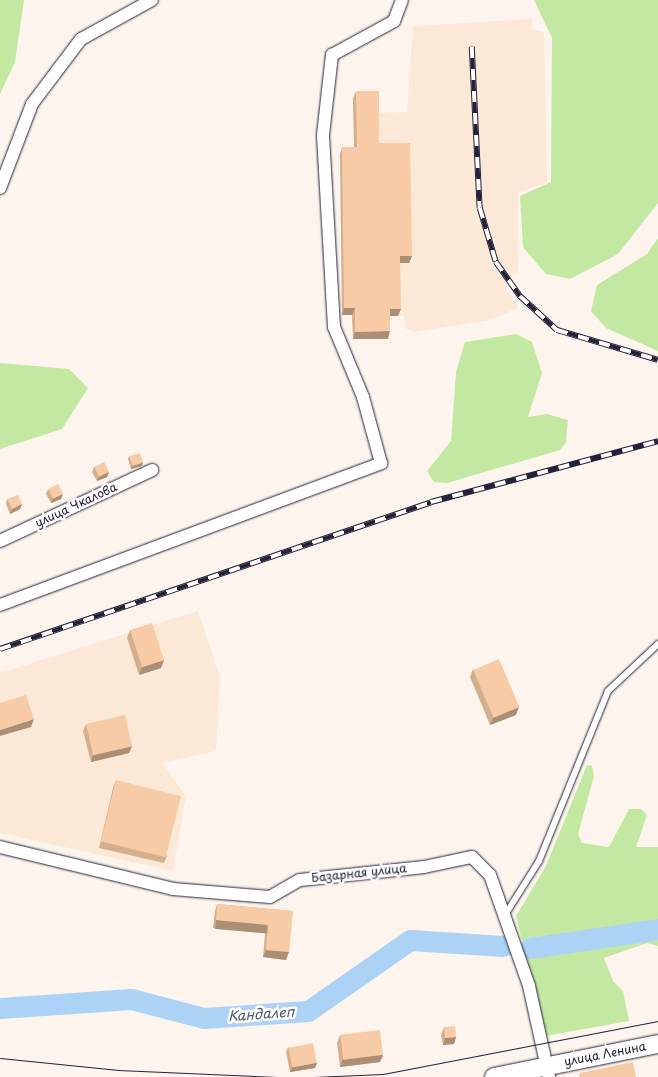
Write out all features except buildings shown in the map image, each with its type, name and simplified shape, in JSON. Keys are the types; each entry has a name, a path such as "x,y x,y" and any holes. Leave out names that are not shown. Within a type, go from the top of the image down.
{"main road":[{"name":"улица Ленина","path":"494,1077 547,1072 658,1044"}],"street":[{"path":"0,188 32,104 81,39 152,0"},
{"path":"0,605 381,463 362,397 334,327 323,135 332,55 394,20 402,0"},
{"name":"улица Чкалова","path":"0,541 152,470"},
{"name":"Базарная улица","path":"0,847 173,889 270,898 300,880 424,867 472,857 490,875 503,919 528,986 547,1072"}],"lane":[{"path":"503,919 539,861 608,691 658,644"}],"shaded area":[{"path":"532,19 533,30 544,32 547,183 518,192 518,270 504,284 518,308 490,320 413,332 405,328 404,316 387,316 388,339 353,339 352,315 342,315 340,154 354,154 353,99 376,99 376,113 407,112 413,26"},
{"path":"198,611 220,676 216,751 162,763 186,796 173,871 0,833 0,673"}],"green space":[{"path":"0,0 24,0 15,62 0,94"},
{"path":"534,0 658,0 658,203 618,254 570,279 546,274 523,247 520,196 551,182 552,38"},
{"path":"658,238 658,351 606,328 591,311 597,285 647,254"},
{"path":"516,334 532,342 542,373 528,417 547,414 568,420 566,442 560,450 447,483 434,482 427,471 451,441 456,372 465,342"},
{"path":"0,363 69,369 88,388 62,429 0,449"},
{"path":"587,765 592,766 594,776 578,834 582,843 609,847 629,809 641,809 647,815 636,847 658,847 658,946 647,943 604,958 613,981 623,991 629,1021 545,1036 516,916 546,866"}],"waterway":[{"name":"Кандалеп","path":"530,948 658,929"},
{"name":"Кандалеп","path":"0,1008 131,999 204,1018 308,1011 410,940 503,946"}],"tram line":[{"path":"313,1077 383,1074 658,1021"},
{"path":"0,1058 118,1070 281,1077"}],"railway":[{"path":"472,47 480,208 496,262 520,296 557,330 658,360"},
{"path":"0,649 431,502 658,441"}]}
